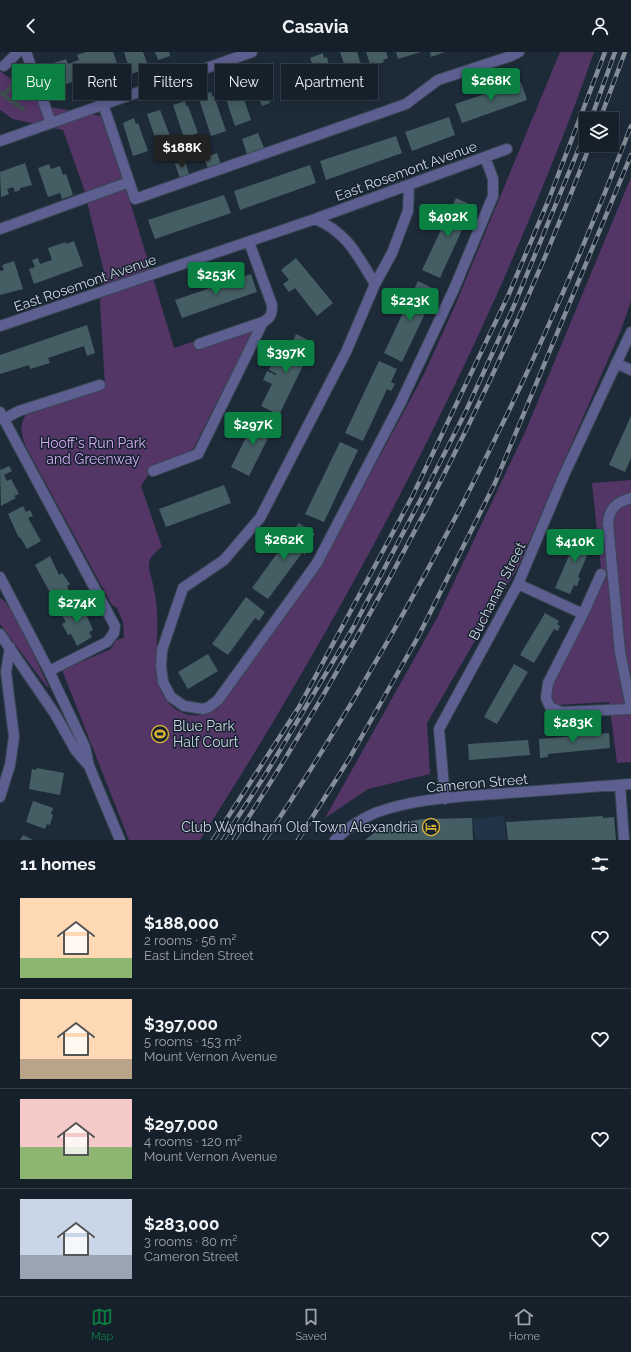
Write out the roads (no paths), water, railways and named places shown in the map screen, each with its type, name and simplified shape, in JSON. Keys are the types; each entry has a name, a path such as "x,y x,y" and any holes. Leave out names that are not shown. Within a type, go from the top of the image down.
{"street":[{"path":"4,66 18,52"},
{"path":"26,52 51,123"},
{"path":"0,141 252,52"},
{"path":"103,104 135,199 406,104 438,80 519,52"},
{"name":"East Rosemont Avenue","path":"0,326 250,242 409,186 508,149"},
{"path":"409,186 408,211 392,253 375,284 346,352 260,518 224,560 183,588 162,650 161,674 165,689 174,700 184,706 203,709 209,707 218,700 317,563 334,534 400,404 454,290 493,196 493,179 485,157"},
{"path":"0,229 129,182"},
{"path":"315,219 329,225 349,242 375,284"},
{"path":"199,344 263,322 269,319 272,313 272,305 250,242"},
{"path":"153,471 198,454 263,322"},
{"name":"Buchanan Street","path":"445,799 439,729 518,584 564,475 631,332"},
{"path":"616,363 631,370"},
{"path":"49,671 107,642 114,633 114,626 2,415 100,385"},
{"path":"601,574 583,614 548,683 546,698 550,707 562,712 631,708 620,652 609,545 609,515 618,503 631,498"},
{"path":"0,577 49,671 85,747 89,766 120,840"},
{"path":"518,584 583,614"},
{"path":"0,634 55,714 76,751 89,766"},
{"path":"0,797 10,765 14,736 6,672 10,647"},
{"name":"Cameron Street","path":"335,840 353,824 374,814 408,804 445,799 631,784"},
{"path":"620,785 624,840"}],"waterway":[{"path":"4,95 9,88"},
{"path":"0,93 23,109"}],"railway":[{"path":"213,840 299,707 412,497 508,296 549,199 605,52"},
{"path":"594,112 615,52"},
{"path":"603,112 625,52"},
{"path":"265,840 319,756 371,670 421,582 468,493 555,312 631,126"},
{"path":"223,840 267,772 353,628 432,478 466,411 513,308 579,148"},
{"path":"234,840 336,673 430,502 474,414 515,326 554,236 587,152"},
{"path":"298,840 349,759 418,637 495,483 631,155"}],"place":[{"name":"Blue Park Half Court","path":"160,734"},
{"name":"Club Wyndham Old Town Alexandria","path":"431,827"}],"park label":[{"name":"Hooff's Run Park and Greenway","path":"93,452"}]}
